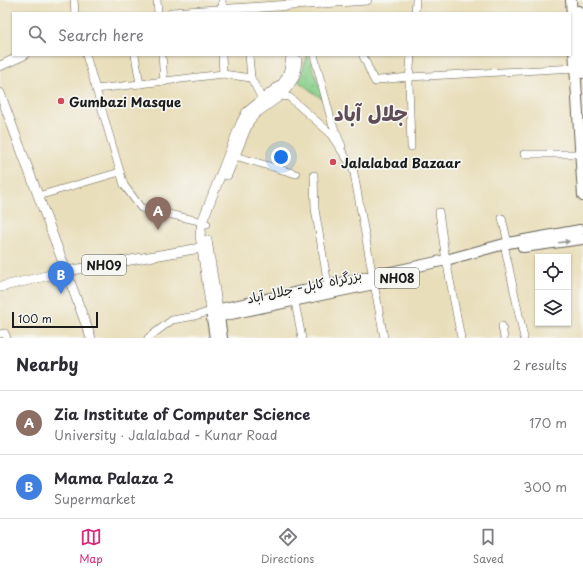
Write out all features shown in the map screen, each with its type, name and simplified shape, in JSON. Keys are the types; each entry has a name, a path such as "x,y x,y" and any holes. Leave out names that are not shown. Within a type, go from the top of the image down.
{"highway":[{"path":"571,0 579,71"},
{"path":"577,0 580,154 583,196"},
{"name":"بزرگراه کابل- جلال آباد","path":"215,314 374,280 506,246 582,234"},
{"name":"بزرگراه کابل- جلال آباد","path":"294,297 331,285 374,280"},
{"path":"215,314 215,338"},
{"path":"215,314 222,338"}],"main road":[{"path":"189,12 223,10 246,11 367,0"},
{"path":"0,66 22,56"},
{"path":"204,223 235,156 249,121 277,93 290,70 291,56"},
{"path":"215,314 205,248 200,235 241,123 247,112 260,102 288,87 295,76 297,56"},
{"path":"0,93 91,338"},
{"name":"NH09","path":"0,287 67,271 205,248"}],"street":[{"path":"74,0 75,12"},
{"path":"157,0 158,12"},
{"path":"222,0 223,10"},
{"path":"415,12 416,0"},
{"path":"86,56 124,185 141,208 204,223"},
{"path":"135,56 140,84"},
{"path":"162,56 164,82"},
{"path":"222,56 223,74"},
{"path":"249,56 250,78 260,95 260,102"},
{"path":"314,56 332,124 353,168 384,338"},
{"path":"364,56 375,82 379,80 409,76 579,71"},
{"path":"411,56 409,76 411,147"},
{"path":"96,89 223,74 250,78"},
{"path":"277,93 289,97 328,132 353,168"},
{"path":"524,154 580,154"},
{"path":"235,156 296,174"},
{"path":"38,196 120,172"},
{"path":"314,175 316,216 327,279 331,285"},
{"path":"439,212 446,262 461,338"},
{"path":"502,218 524,338"},
{"path":"294,297 302,338"},
{"path":"148,338 172,320 195,316 207,319 215,314"},
{"path":"502,326 504,338"},
{"path":"0,334 5,333 7,338"}],"green space":[{"path":"307,56 308,56 325,101 299,82"}],"place":[{"name":"Gumbazi Masque","path":"61,101"},
{"name":"Jalalabad Bazaar","path":"333,162"},
{"name":"Zia Institute of Computer Science","path":"158,230"},
{"name":"Mama Palaza 2","path":"61,294"}],"district":[{"name":"جلال آباد","path":"371,112"}]}
